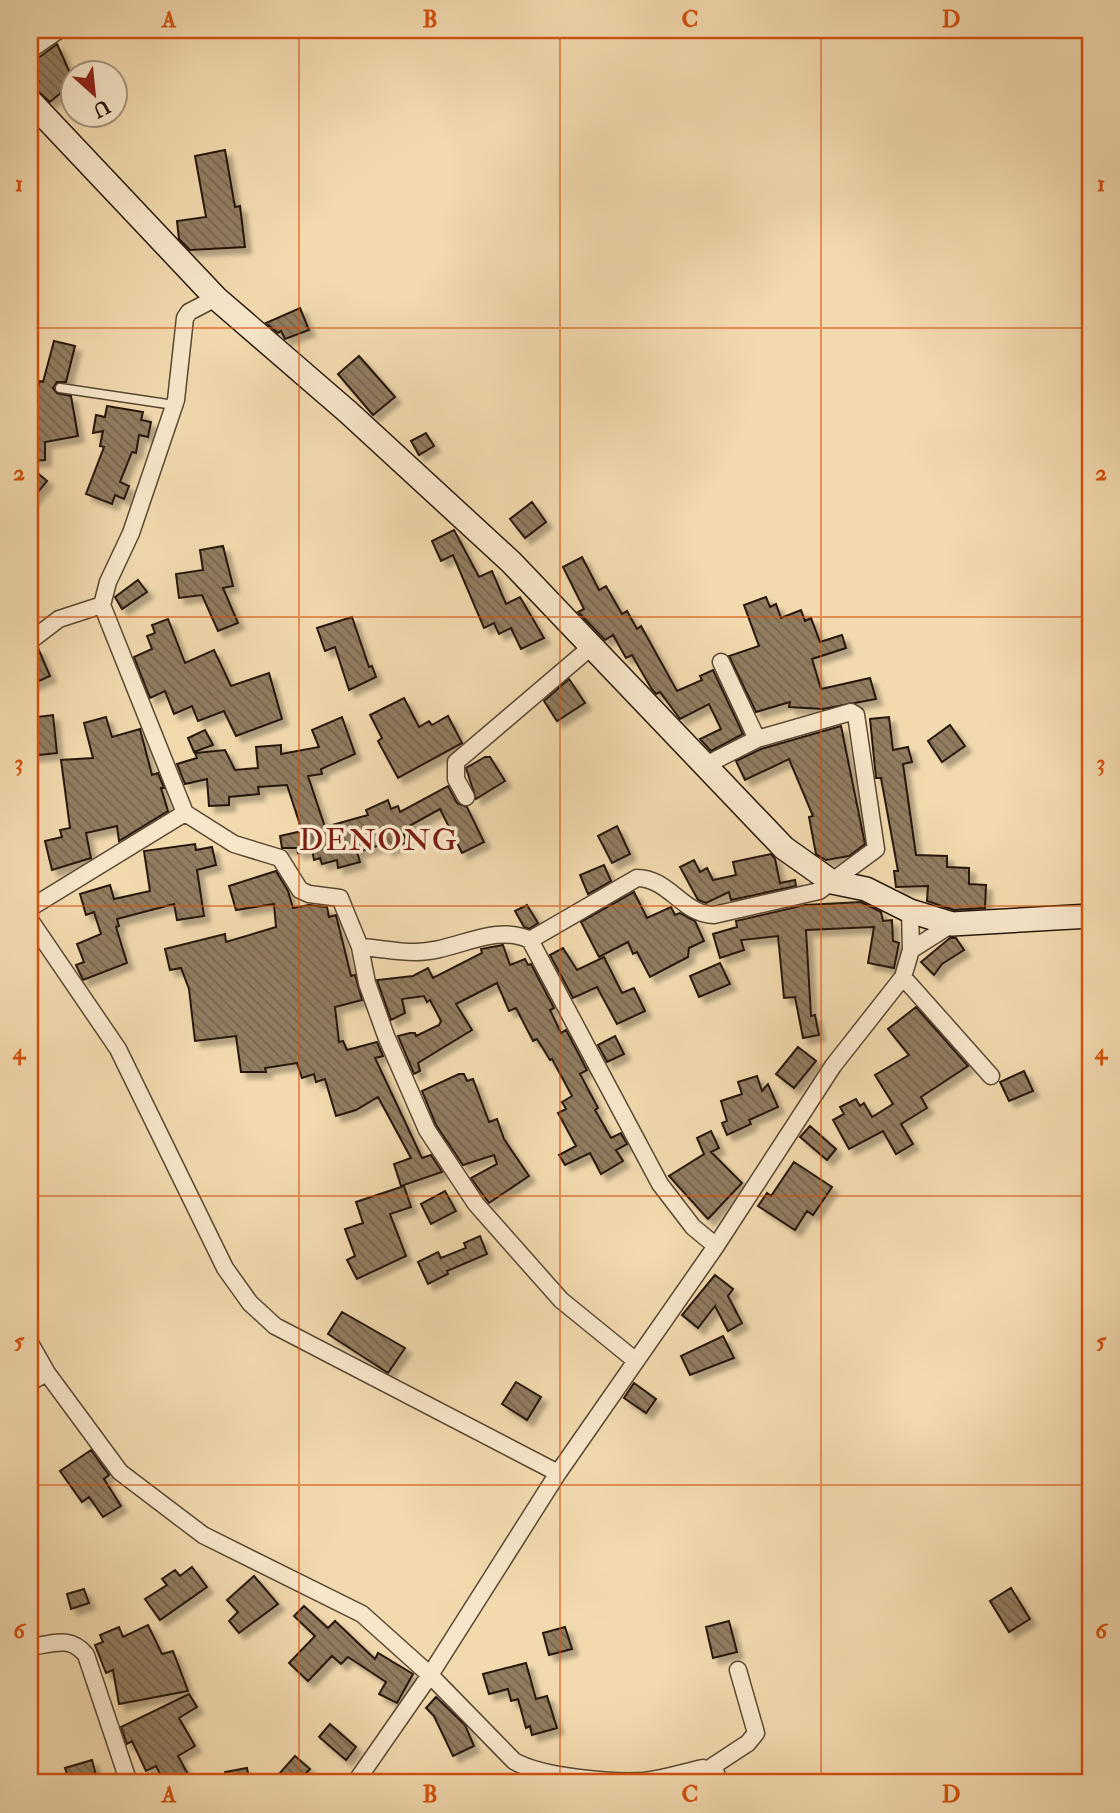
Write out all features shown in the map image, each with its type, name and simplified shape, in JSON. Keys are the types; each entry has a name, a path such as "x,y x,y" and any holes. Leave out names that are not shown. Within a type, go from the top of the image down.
{"street":[{"path":"30,50 59,30"},
{"path":"30,101 216,298 496,548 773,838 832,882 866,889 910,911 952,924 1090,916"},
{"path":"216,298 189,312 185,318 181,331 180,383 174,405 131,533 108,582 102,606 185,813 234,844 280,858 300,890 340,898 360,947 367,983 386,1036 427,1130 442,1154 476,1204 561,1300 636,1361"},
{"path":"30,641 59,619 102,606"},
{"path":"466,797 456,779 456,762 591,647"},
{"path":"721,662 757,739"},
{"path":"530,940 637,878 657,880 695,910 708,915 819,891 873,853 877,844 856,715 846,712 757,739 704,766"},
{"path":"30,908 185,813"},
{"path":"355,1783 430,1675 558,1473 716,1247 833,1066 903,977 911,950 910,911"},
{"path":"30,920 118,1049 225,1268 261,1314 275,1326 558,1473"},
{"path":"911,950 952,924"},
{"path":"360,947 415,952 445,948 500,933 515,933 530,940 660,1184 684,1216 716,1247"},
{"path":"903,977 991,1076"},
{"path":"30,1343 47,1373 120,1472 203,1535 362,1614 430,1675 514,1760 526,1767 569,1775 632,1781 704,1768 712,1770 713,1766 748,1743 756,1733 738,1670"},
{"path":"30,1382 47,1373"},
{"path":"30,1647 67,1641 76,1643 86,1655 128,1783"},
{"path":"713,1766 720,1783"}],"lane":[{"path":"60,388 174,405"}],"building":[{"path":"57,44 64,60 60,60 60,94 50,102 32,86 39,81 30,71 30,64"},
{"path":"225,150 235,207 240,206 245,247 190,250 179,239 177,221 206,217 195,156"},
{"path":"300,308 309,330 285,339 281,331 278,333 266,323"},
{"path":"54,341 75,346 66,382 57,382 53,388 57,393 71,396 78,436 45,442 45,460 30,461 30,402 33,401 40,381 43,382"},
{"path":"359,356 395,397 373,415 338,374"},
{"path":"107,406 143,412 141,420 151,422 148,437 139,435 136,453 132,452 120,482 129,486 124,499 115,495 112,504 86,494 104,447 100,446 103,431 93,433 96,415 105,417"},
{"path":"426,433 434,446 419,455 411,441"},
{"path":"30,467 47,481 30,502"},
{"path":"532,502 546,522 525,538 510,519"},
{"path":"454,530 479,577 492,571 506,604 520,597 544,638 521,649 511,628 499,634 494,623 484,628 453,555 441,561 432,541"},
{"path":"223,546 233,586 223,588 238,623 218,631 202,595 179,598 176,574 203,570 200,550"},
{"path":"582,557 599,590 606,586 622,614 627,611 637,629 641,626 677,691 702,680 700,676 713,670 743,734 711,751 700,739 721,729 709,704 680,719 660,692 656,694 651,688 632,655 626,658 613,635 605,640 578,612 584,609 563,567"},
{"path":"138,580 147,592 122,609 115,597"},
{"path":"766,597 770,607 776,604 781,618 801,610 805,621 811,618 820,642 842,635 846,648 812,659 821,689 870,678 876,699 823,709 789,707 790,702 756,712 729,656 759,646 744,605"},
{"path":"352,617 369,667 372,666 376,677 349,690 335,647 325,651 317,628"},
{"path":"168,619 185,663 214,650 231,686 269,673 282,719 236,736 224,711 198,721 192,706 174,714 165,691 150,698 134,657 152,649 147,636 155,633 152,625"},
{"path":"38,648 50,676 30,685 30,651"},
{"path":"569,679 585,703 557,721 544,701"},
{"path":"404,698 419,727 429,721 432,725 448,716 462,743 398,778 378,741 382,738 370,715"},
{"path":"53,715 57,753 30,756 30,718"},
{"path":"106,717 112,737 140,729 152,775 158,773 164,788 161,788 168,811 119,841 117,826 86,833 91,858 52,870 45,841 62,837 60,830 70,828 61,760 93,758 84,723"},
{"path":"342,717 355,754 321,769 322,774 308,776 325,827 368,815 366,810 388,800 391,809 398,806 400,812 448,786 457,803 467,807 484,842 462,853 440,809 402,830 407,842 387,850 384,844 357,852 360,862 338,868 337,860 322,864 320,858 314,860 312,849 298,853 297,848 282,848 280,836 302,831 287,785 258,787 259,794 229,797 229,805 209,806 207,779 185,784 177,764 197,758 195,753 225,750 235,770 258,768 256,747 281,745 281,754 319,747 312,730"},
{"path":"889,717 893,750 908,747 912,762 903,764 916,855 947,856 947,867 969,868 969,884 986,885 985,908 954,910 927,901 928,886 896,887 894,871 898,871 881,778 876,778 870,719"},
{"path":"950,725 965,746 942,762 928,741"},
{"path":"841,726 865,844 849,856 826,860 816,854 809,817 813,816 789,759 745,780 736,761 761,749"},
{"path":"205,730 213,745 194,752 188,738"},
{"path":"490,757 505,781 476,799 466,768"},
{"path":"617,826 630,854 612,863 598,836"},
{"path":"195,844 196,850 212,847 216,865 197,870 204,916 177,920 174,904 117,919 119,926 116,927 127,963 83,980 76,965 84,962 77,944 101,934 94,912 86,915 80,894 110,885 114,899 150,891 144,851"},
{"path":"771,854 775,859 780,883 795,880 796,886 731,900 729,892 706,903 698,900 680,867 694,860 700,872 707,868 713,880 736,875 733,862"},
{"path":"604,865 611,881 588,894 580,875"},
{"path":"276,871 288,891 293,908 309,905 327,907 329,917 336,915 351,976 355,975 362,1000 335,1007 339,1042 343,1041 347,1050 377,1042 383,1056 375,1058 422,1158 431,1155 442,1172 401,1186 394,1164 411,1158 378,1097 356,1110 336,1116 325,1079 316,1082 314,1074 302,1078 297,1063 265,1068 266,1072 241,1072 236,1036 195,1041 189,989 181,968 170,970 165,949 225,934 226,942 276,927 274,904 236,910 229,886"},
{"path":"634,892 647,918 671,907 675,915 680,913 695,921 704,941 689,948 688,957 650,977 637,952 633,954 628,942 599,957 581,922"},
{"path":"861,902 881,912 883,921 892,920 893,941 899,943 894,968 868,963 874,927 806,930 811,1016 815,1015 819,1035 803,1038 795,997 784,998 778,936 741,940 744,950 720,958 713,934 737,927 736,921 805,905"},
{"path":"527,905 538,923 529,929 524,927 515,911"},
{"path":"950,938 956,938 964,950 942,964 934,975 921,962"},
{"path":"503,945 510,965 525,959 528,965 531,964 554,1008 550,1010 561,1033 566,1030 587,1070 580,1074 598,1108 595,1110 611,1138 621,1133 627,1144 616,1150 623,1161 601,1174 590,1153 565,1165 559,1155 576,1146 558,1113 566,1109 562,1102 572,1096 552,1059 550,1060 537,1039 533,1041 516,1008 509,1011 497,983 456,1004 472,1030 418,1063 420,1071 414,1074 398,1036 415,1033 416,1036 439,1025 441,1021 430,1000 427,1002 424,996 402,999 405,1013 391,1020 377,980 413,976 428,968 433,978 482,953 481,949"},
{"path":"563,948 577,970 604,957 622,993 634,988 645,1011 617,1024 597,987 573,998 550,955"},
{"path":"720,963 730,984 699,997 690,976"},
{"path":"916,1007 968,1066 921,1097 927,1108 901,1124 913,1144 896,1154 883,1131 849,1149 833,1120 844,1114 840,1107 856,1099 860,1106 864,1103 872,1117 893,1104 875,1075 909,1055 888,1029"},
{"path":"615,1036 624,1054 607,1062 598,1045"},
{"path":"798,1047 816,1061 794,1088 776,1074"},
{"path":"1024,1071 1033,1091 1009,1101 1000,1082"},
{"path":"464,1074 467,1081 473,1079 489,1122 497,1119 504,1139 529,1176 489,1203 471,1178 497,1164 494,1155 463,1165 436,1125 422,1091"},
{"path":"757,1076 762,1091 768,1084 778,1107 749,1120 751,1124 727,1135 722,1123 727,1121 721,1101 742,1094 738,1082"},
{"path":"810,1126 836,1149 827,1160 800,1137"},
{"path":"711,1131 719,1148 711,1152 742,1183 708,1219 669,1176 704,1154 697,1138"},
{"path":"794,1162 832,1187 813,1215 807,1211 795,1230 758,1206 767,1193 771,1196"},
{"path":"404,1186 411,1207 390,1214 406,1256 357,1279 347,1260 355,1256 345,1229 363,1223 356,1202"},
{"path":"445,1191 456,1211 431,1224 421,1204"},
{"path":"480,1236 487,1254 447,1271 448,1274 428,1284 418,1262 438,1252 441,1258 466,1248 464,1243"},
{"path":"715,1275 733,1289 728,1296 742,1323 728,1331 715,1306 698,1328 682,1315"},
{"path":"342,1312 405,1348 388,1373 328,1334"},
{"path":"723,1336 734,1358 690,1375 681,1356"},
{"path":"516,1382 541,1397 527,1420 502,1404"},
{"path":"634,1383 656,1399 646,1413 624,1398"},
{"path":"91,1450 109,1475 104,1479 121,1506 103,1517 89,1497 82,1502 60,1471"},
{"path":"192,1567 207,1587 160,1620 145,1599 167,1585 162,1579 175,1570 180,1576"},
{"path":"254,1576 278,1604 239,1633 229,1621 238,1612 227,1600"},
{"path":"1011,1588 1030,1619 1009,1632 990,1601"},
{"path":"84,1589 89,1603 71,1609 67,1594"},
{"path":"304,1606 328,1628 335,1621 375,1659 378,1653 413,1674 397,1703 379,1694 386,1682 348,1657 341,1664 332,1656 308,1681 289,1663 315,1636 294,1616"},
{"path":"729,1621 737,1652 713,1658 706,1627"},
{"path":"148,1625 162,1654 173,1651 188,1691 119,1704 113,1670 106,1673 95,1645 103,1642 100,1635 119,1627 123,1637"},
{"path":"565,1627 572,1649 549,1655 543,1633"},
{"path":"526,1663 536,1699 547,1696 557,1728 532,1735 530,1726 526,1728 518,1699 511,1701 508,1689 489,1694 483,1674"},
{"path":"189,1694 197,1707 179,1718 195,1746 178,1756 189,1776 176,1783 165,1783 156,1766 146,1771 132,1741 127,1744 121,1727"},
{"path":"436,1697 465,1725 474,1746 453,1756 434,1716 426,1708"},
{"path":"330,1724 356,1747 346,1760 319,1737"},
{"path":"295,1756 310,1769 304,1775 313,1783 271,1783"},
{"path":"92,1760 98,1783 70,1783 65,1768"},
{"path":"247,1768 250,1783 227,1783 225,1772"}],"district":[{"name":"DENONG","path":"379,840"}]}
